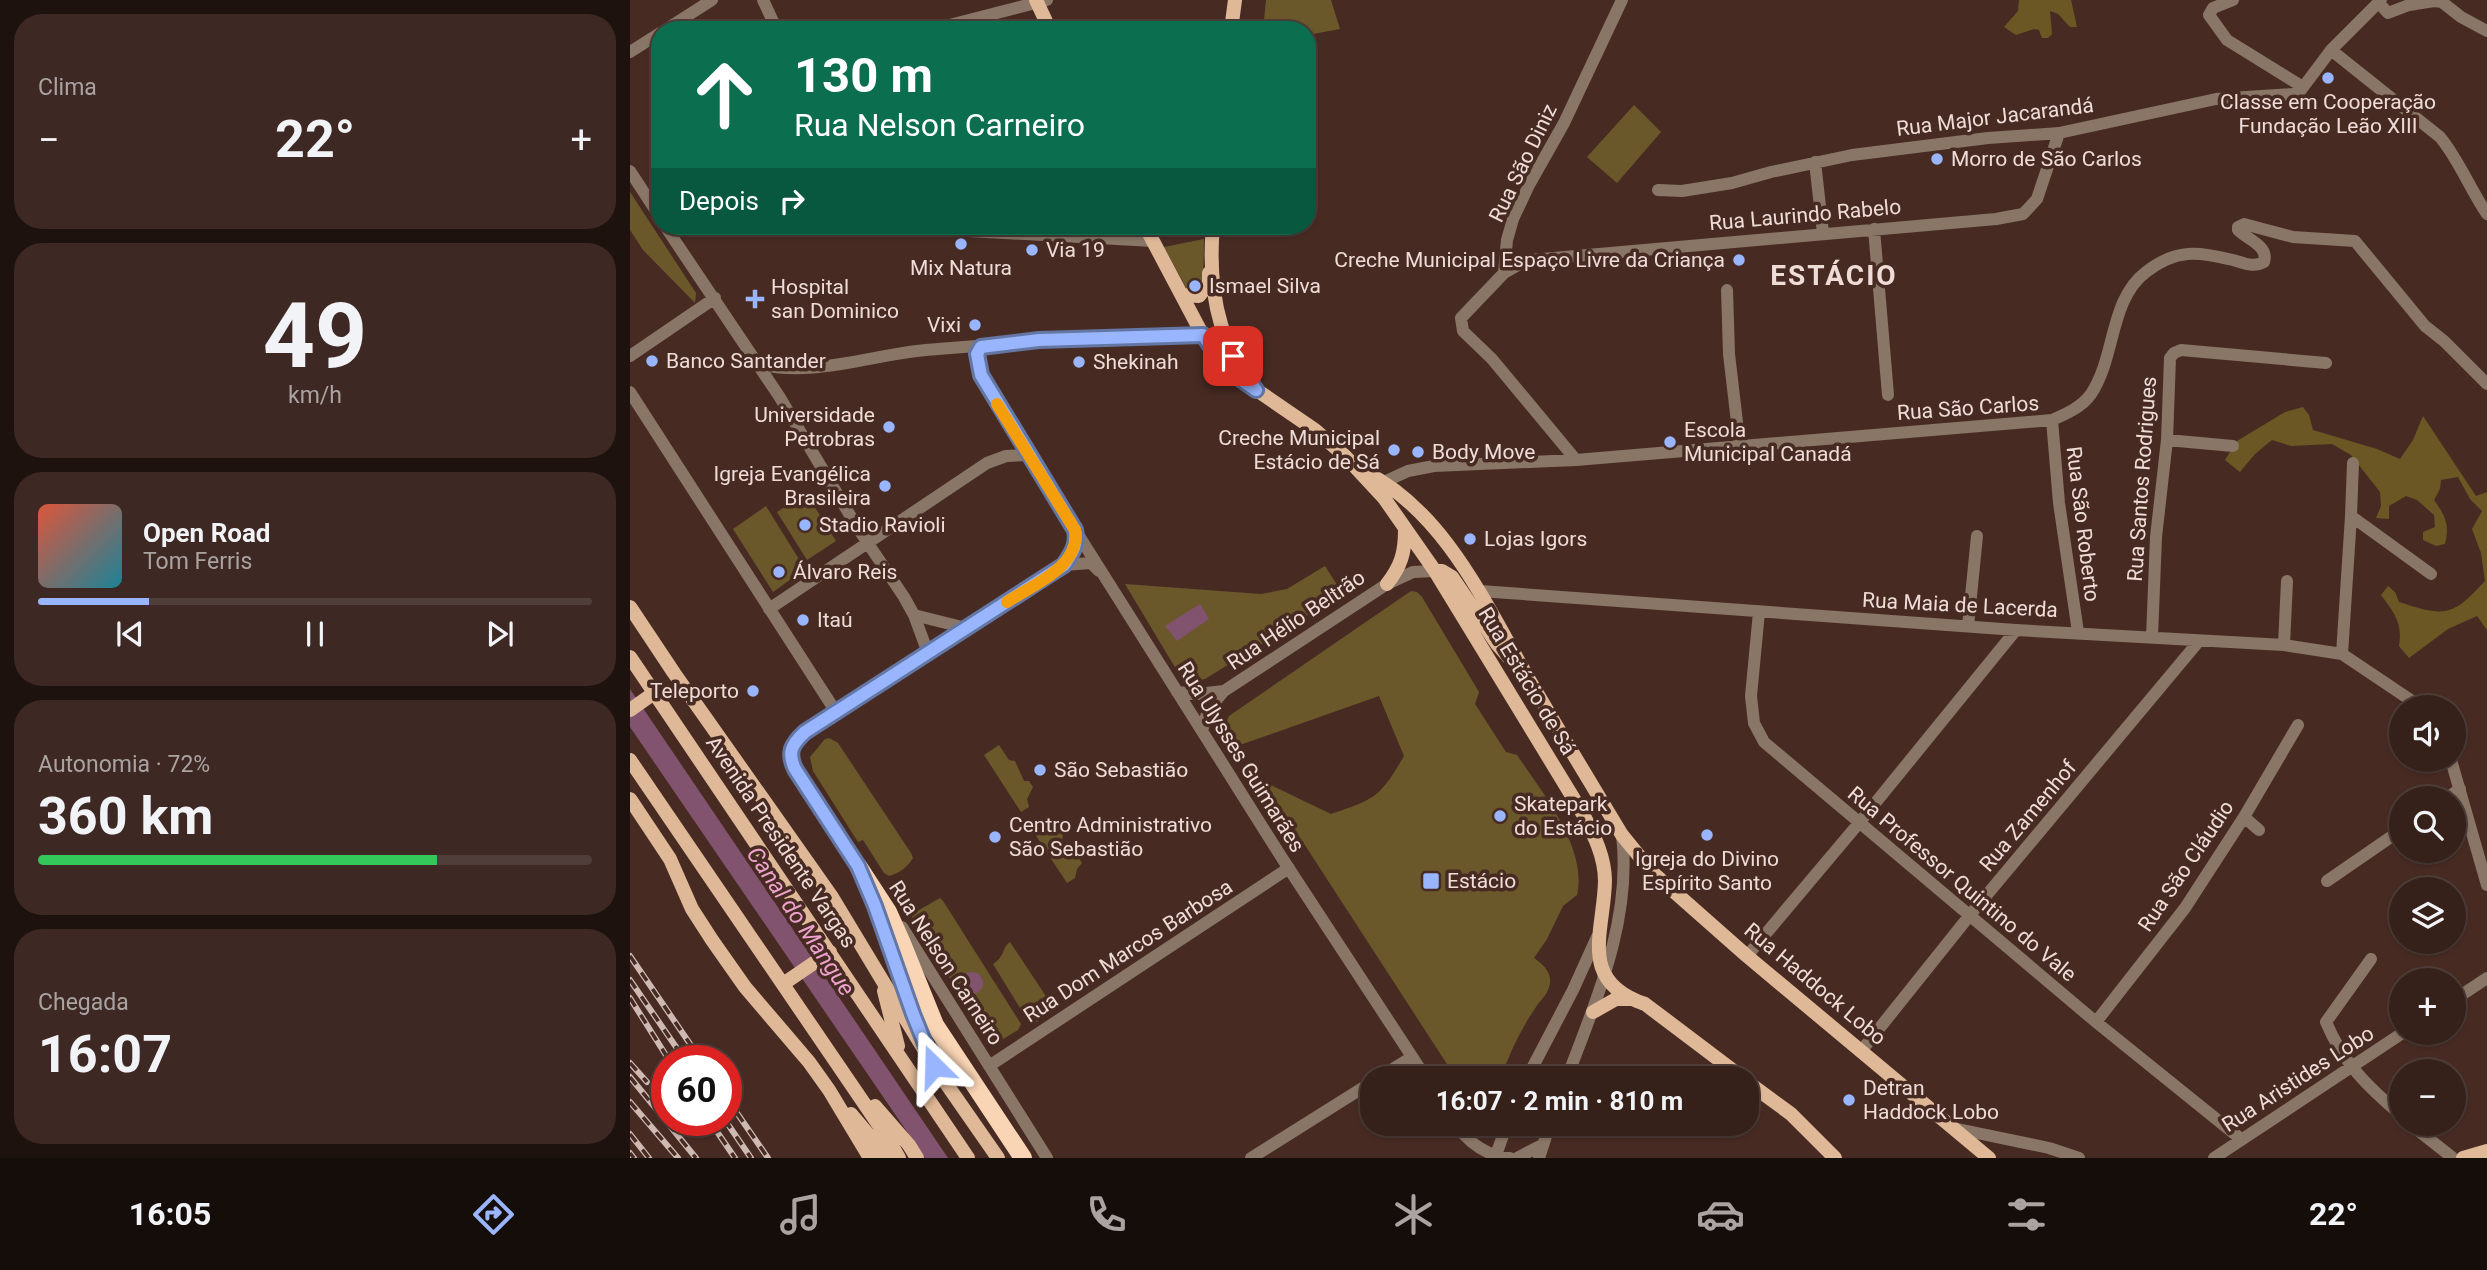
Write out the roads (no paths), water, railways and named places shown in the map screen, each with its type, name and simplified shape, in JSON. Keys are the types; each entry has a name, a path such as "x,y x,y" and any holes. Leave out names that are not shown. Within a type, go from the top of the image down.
{"highway":[{"path":"858,866 888,912 934,1025 1023,1158"}],"main road":[{"path":"1232,21 1235,0"},
{"path":"1040,1 1047,21"},
{"name":"Rua Estácio de Sá","path":"1150,235 1203,335 1226,369 1315,430 1357,468 1384,498 1435,571 1583,814 1596,840 1605,882 1597,937 1599,959 1605,974"},
{"path":"1184,295 1199,296 1206,290 1209,283 1212,235"},
{"path":"1210,261 1221,325 1233,356 1256,390"},
{"name":"Rua Estácio de Sá","path":"1357,468 1403,495 1430,524 1480,591 1622,835"},
{"path":"1387,584 1404,557 1405,530"},
{"path":"1435,571 1442,571 1452,577 1497,644 1530,681"},
{"name":"Avenida Presidente Vargas","path":"630,607 674,674 832,897 934,1066 998,1158"},
{"name":"Avenida Presidente Vargas","path":"630,657 649,697 830,952 968,1158"},
{"path":"630,710 649,697"},
{"path":"630,760 899,1158"},
{"path":"630,799 670,859 692,909 745,987 886,1158"},
{"name":"Rua Haddock Lobo","path":"1622,835 1653,873 1747,956 1989,1158"},
{"path":"858,866 934,1066"},
{"path":"783,984 830,952"},
{"path":"876,971 886,996 903,1061"},
{"path":"1605,974 1630,999"},
{"path":"1593,1012 1616,999 1630,999 1645,1004 1728,1066"},
{"path":"829,1090 870,1158"},
{"path":"1759,1090 1791,1114 1835,1158"},
{"path":"858,1095 866,1096 917,1158"},
{"path":"2463,1158 2487,1151"}],"street":[{"path":"679,21 712,0"},
{"path":"762,0 772,21"},
{"name":"Rua São Diniz","path":"1504,273 1507,240 1513,219 1564,123 1622,0"},
{"path":"2233,0 2213,8 2209,15 2227,40 2303,87 2331,50 2380,1 2388,13 2424,1 2442,2 2461,18 2487,30"},
{"path":"964,21 1040,1"},
{"path":"630,52 651,39"},
{"path":"2331,50 2440,138 2450,149 2472,192 2487,214"},
{"name":"Rua Major Jacarandá","path":"1658,190 1682,191 1732,183 1852,155 1988,138 2059,133 2216,99 2282,97 2294,94 2303,87"},
{"name":"Rua Laurindo Rabelo","path":"1504,273 1516,265 1534,259 1996,219 2023,214 2037,199 2059,133"},
{"path":"1815,162 1823,233"},
{"path":"630,171 651,202"},
{"name":"Rua São Carlos","path":"1384,482 1408,471 1434,466 1576,460 2052,421 2073,411 2090,396 2100,377 2124,298 2144,273 2169,256 2181,253 2207,255 2251,265 2264,262 2266,257 2263,249 2238,230 2238,227 2244,224 2293,237 2355,241 2425,326 2487,384"},
{"path":"1874,229 1888,395"},
{"path":"675,235 779,396 867,544 914,615 928,653"},
{"path":"1041,235 1153,241"},
{"path":"1504,273 1464,313 1461,325 1468,337 1492,359 1576,460"},
{"path":"1727,290 1733,393 1740,448"},
{"path":"630,356 715,298"},
{"path":"758,363 791,370 925,350 1039,340 1203,335"},
{"name":"Rua Ulysses Guimarães","path":"981,347 977,354 981,375 1027,455 1418,1066"},
{"name":"Rua Santos Rodrigues","path":"2152,637 2155,537 2167,440 2170,358 2180,350 2326,363"},
{"path":"779,396 783,378 791,370"},
{"path":"630,392 836,712 1064,565 1075,545 1075,530"},
{"name":"Rua São Roberto","path":"2052,421 2059,503 2078,632"},
{"path":"2167,440 2233,446"},
{"path":"769,609 988,463 1006,456 1027,455"},
{"path":"2342,654 2353,463"},
{"path":"2351,516 2431,574"},
{"path":"1968,626 1977,536"},
{"path":"1064,565 1091,564 1101,572"},
{"name":"Rua Hélio Beltrão","path":"1202,731 1208,710 1224,691 1387,584 1413,572 1435,571"},
{"path":"2284,645 2287,581"},
{"name":"Rua Maia de Lacerda","path":"1480,591 2016,630 2284,645 2342,654 2403,695"},
{"name":"Rua Professor Quintino do Vale","path":"1759,612 1751,696 1754,723 1763,742 2096,1022 2241,1139"},
{"path":"914,615 966,628"},
{"path":"1747,956 1860,823 2016,630"},
{"name":"Rua Zamenhof","path":"1862,1050 1970,915 2199,641"},
{"path":"1177,692 1198,694 1224,691"},
{"name":"Rua Nelson Carneiro","path":"836,712 805,732 791,747 789,754 795,769 858,866 890,905 1047,1158"},
{"name":"Rua São Cláudio","path":"2096,1022 2185,908 2244,817 2298,725"},
{"path":"2466,810 2487,885"},
{"path":"2244,817 2259,830"},
{"path":"1572,1066 1605,974 1624,891 1622,835"},
{"path":"2327,881 2389,838"},
{"name":"Rua Dom Marcos Barbosa","path":"989,1066 1289,868"},
{"path":"1533,1066 1597,937"},
{"path":"2371,959 2326,1022 2351,1067 2365,1084 2389,1105"},
{"path":"2466,992 2487,978"},
{"name":"Rua Aristides Lobo","path":"2214,1158 2389,1042"},
{"path":"1397,1066 1412,1057"},
{"path":"1251,1158 1360,1090"},
{"path":"1953,1128 2049,1148 2079,1158"},
{"path":"1466,1136 1476,1146 1495,1157 1510,1158"},
{"path":"1495,1157 1503,1136"},
{"path":"2425,1136 2453,1158"},
{"path":"1517,1158 1540,1152"}],"railway":[{"path":"630,956 691,1045"},
{"path":"630,980 675,1045"},
{"path":"630,998 660,1045"},
{"path":"630,1063 647,1082"},
{"path":"630,1077 696,1158"},
{"path":"630,1102 678,1158"},
{"path":"742,1120 768,1158"},
{"path":"630,1134 649,1158"},
{"path":"720,1136 735,1158"},
{"path":"736,1136 751,1158"},
{"path":"630,1153 634,1158"}],"place":[{"name":"Classe em Cooperação Fundação Leão XIII","path":"2328,78"},
{"name":"Morro de São Carlos","path":"1937,159"},
{"name":"Mix Natura","path":"961,244"},
{"name":"Via 19","path":"1032,250"},
{"name":"Creche Municipal Espaço Livre da Criança","path":"1739,260"},
{"name":"Ismael Silva","path":"1195,286"},
{"name":"Hospital san Dominico","path":"755,299"},
{"name":"Vixi","path":"975,325"},
{"name":"Banco Santander","path":"652,361"},
{"name":"Shekinah","path":"1079,362"},
{"name":"Universidade Petrobras","path":"889,427"},
{"name":"Escola Municipal Canadá","path":"1670,442"},
{"name":"Creche Municipal Estácio de Sá","path":"1394,450"},
{"name":"Body Move","path":"1418,452"},
{"name":"Igreja Evangélica Brasileira","path":"885,486"},
{"name":"Stadio Ravioli","path":"805,525"},
{"name":"Lojas Igors","path":"1470,539"},
{"name":"Álvaro Reis","path":"779,572"},
{"name":"Itaú","path":"803,620"},
{"name":"Teleporto","path":"753,691"},
{"name":"São Sebastião","path":"1040,770"},
{"name":"Skatepark do Estácio","path":"1500,816"},
{"name":"Igreja do Divino Espírito Santo","path":"1707,835"},
{"name":"Centro Administrativo São Sebastião","path":"995,837"},
{"name":"Estácio","path":"1431,881"},
{"name":"Detran Haddock Lobo","path":"1849,1100"}],"district":[{"name":"ESTÁCIO","path":"1834,275"}],"water label":[{"name":"Canal do Mangue","path":"801,921"}]}
